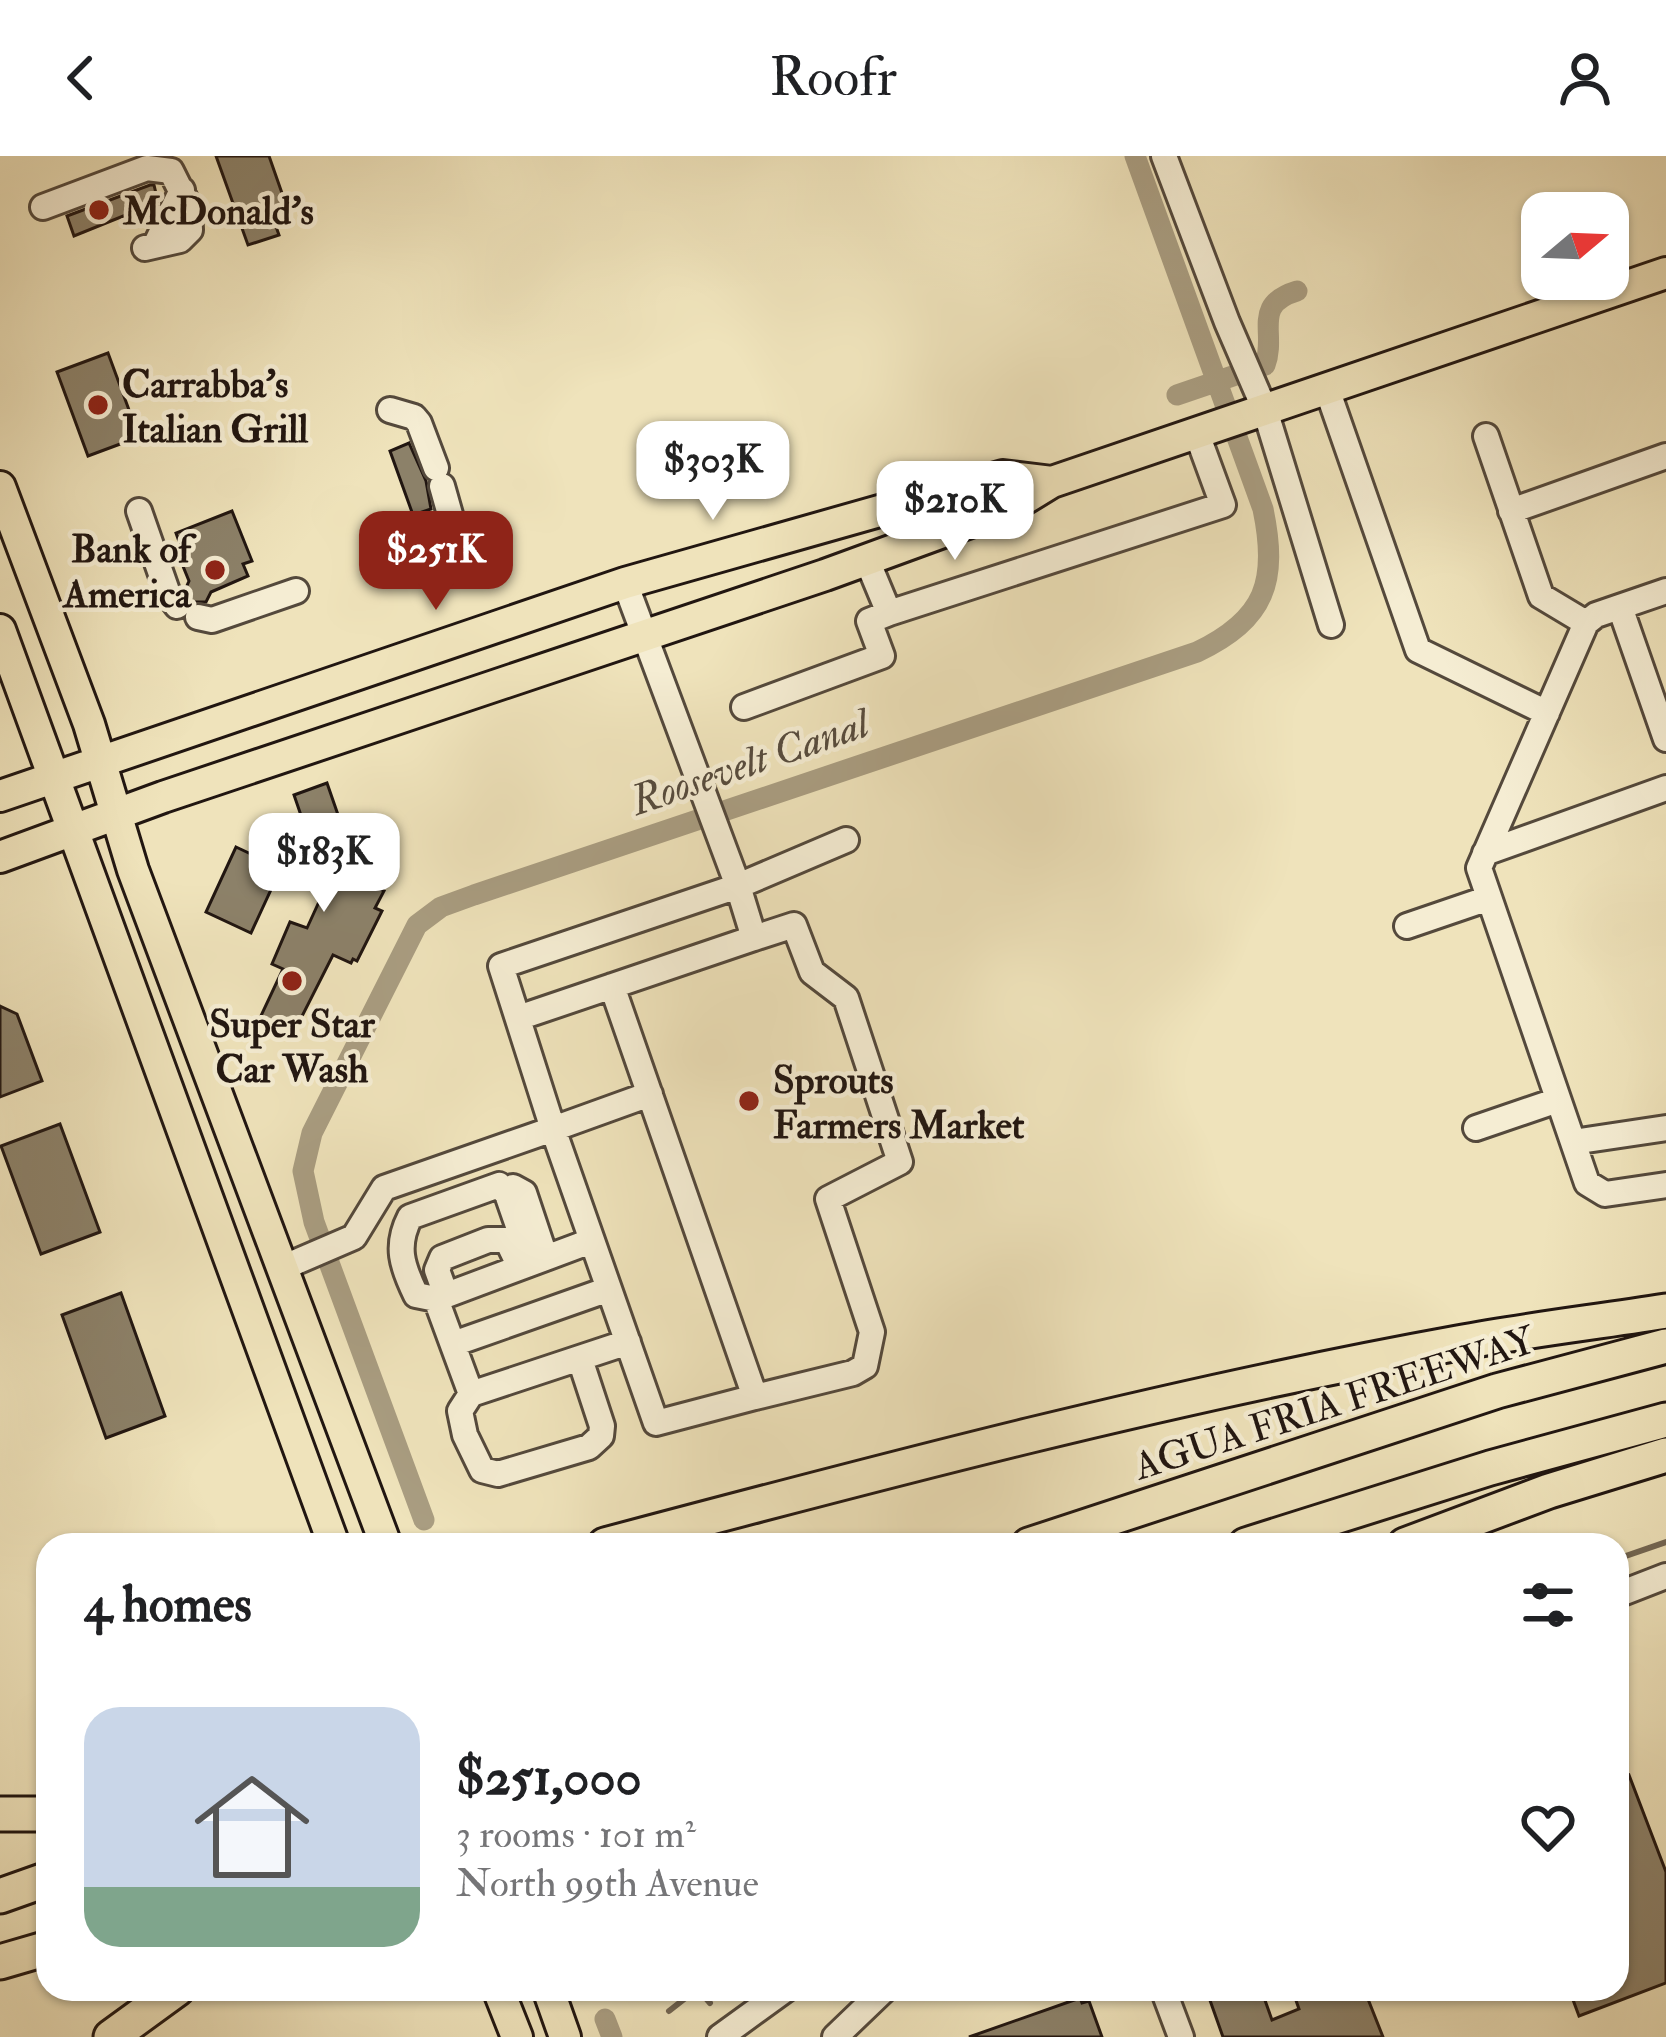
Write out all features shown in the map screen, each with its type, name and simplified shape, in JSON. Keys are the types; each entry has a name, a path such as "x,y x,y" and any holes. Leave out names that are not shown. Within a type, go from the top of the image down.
{"highway":[{"path":"650,1533 1242,1387 1463,1342 1666,1311"},
{"name":"AGUA FRIA FREEWAY","path":"1065,1533 1497,1390 1666,1346"},
{"path":"1287,1533 1490,1468 1666,1420"},
{"path":"1437,1533 1666,1455"},
{"path":"0,1814 36,1814"},
{"path":"0,1895 36,1883"},
{"path":"0,1962 36,1952"},
{"path":"111,2037 160,2001"}],"main road":[{"path":"0,857 867,560 1011,507 1052,482 1238,414 1666,272"},
{"path":"0,796 625,583 1003,476 1052,482"},
{"path":"0,487 115,815 382,1533"},
{"path":"0,630 330,1533"},
{"path":"503,2001 517,2037"},
{"path":"552,2001 566,2037"}],"lane":[{"path":"745,707 882,656 869,621 1222,505 1246,360 1164,156"},
{"path":"43,206 159,166 175,174 192,217 190,230 179,240 151,246"},
{"path":"1327,388 1418,650 1546,713"},
{"path":"388,558 405,560 444,542 453,525 419,423 390,410"},
{"path":"1238,414 1331,625"},
{"path":"1486,436 1540,596 1586,623"},
{"path":"1511,511 1666,456"},
{"path":"140,512 168,594 188,611 212,620 296,591"},
{"path":"867,560 889,613"},
{"path":"625,583 754,938"},
{"path":"1666,591 1586,623 1479,868 1587,1183 1605,1194 1666,1185"},
{"path":"1620,607 1666,739"},
{"path":"1485,853 1666,788"},
{"path":"518,1018 794,925 812,972 846,998 900,1162 828,1198 872,1332 865,1366 853,1373 656,1423 553,1129 501,966 738,886 846,840"},
{"path":"1407,926 1489,898"},
{"path":"612,986 755,1397"},
{"path":"283,1268 354,1238 384,1188 650,1094"},
{"path":"1476,1128 1558,1100"},
{"path":"1573,1142 1666,1128"},
{"path":"533,1263 507,1194 499,1185 410,1216 400,1237 403,1269 416,1295 441,1297 533,1263 591,1241"},
{"path":"471,1394 441,1297 437,1270 442,1258 488,1240 507,1240 533,1263"},
{"path":"453,1344 609,1289"},
{"path":"580,1359 601,1436 590,1447 498,1474 482,1470 460,1412 471,1394 628,1342"},
{"path":"1629,1590 1666,1576"},
{"path":"720,2037 770,2001"},
{"path":"835,2037 872,2001"},
{"path":"1167,2001 1181,2037"}],"building":[{"path":"216,156 269,156 290,216 274,221 279,235 248,245"},
{"name":"McDonald's","path":"154,185 158,202 74,236 67,216"},
{"name":"Carrabba's Italian Grill","path":"108,353 139,437 88,456 57,372"},
{"path":"409,443 426,481 431,509 413,515 390,451"},
{"name":"Bank of America","path":"232,511 252,561 243,564 248,576 211,592 206,602 193,602 185,590 189,581 176,549 181,547 176,533"},
{"path":"327,783 354,861 380,851 366,882 384,891 375,908 382,911 357,961 333,955 292,1036 259,1020 283,969 272,964 290,922 307,928 339,858 318,865 294,795"},
{"path":"236,847 281,868 251,933 206,912"},
{"path":"0,1006 17,1014 42,1081 0,1097"},
{"path":"60,1124 100,1232 41,1254 1,1146"},
{"path":"121,1293 165,1416 106,1438 62,1315"},
{"path":"1629,1775 1666,1872 1666,1983 1629,1997"},
{"path":"1071,2001 1089,2001 1102,2037 969,2037"},
{"path":"1210,2001 1265,2001 1272,2020 1299,2009 1296,2001 1369,2001 1383,2037 1223,2037"},
{"path":"1573,2001 1619,2001 1579,2016"}],"waterway":[{"name":"Roosevelt Canal","path":"424,1520 314,1222 303,1171 312,1133 417,925 441,907 474,895 1197,652 1239,626 1262,595 1269,557 1263,509 1135,156"},
{"path":"1177,395 1265,365 1270,312 1274,304 1297,291"},
{"path":"1629,1555 1666,1542"},
{"path":"669,2011 682,2001"},
{"name":"Roosevelt Canal","path":"605,2019 612,2037"}],"place":[{"name":"McDonald's","path":"99,210"},
{"name":"Carrabba's Italian Grill","path":"98,405"},
{"name":"Bank of America","path":"215,570"},
{"name":"Super Star Car Wash","path":"292,981"},
{"name":"Sprouts Farmers Market","path":"749,1101"}]}
